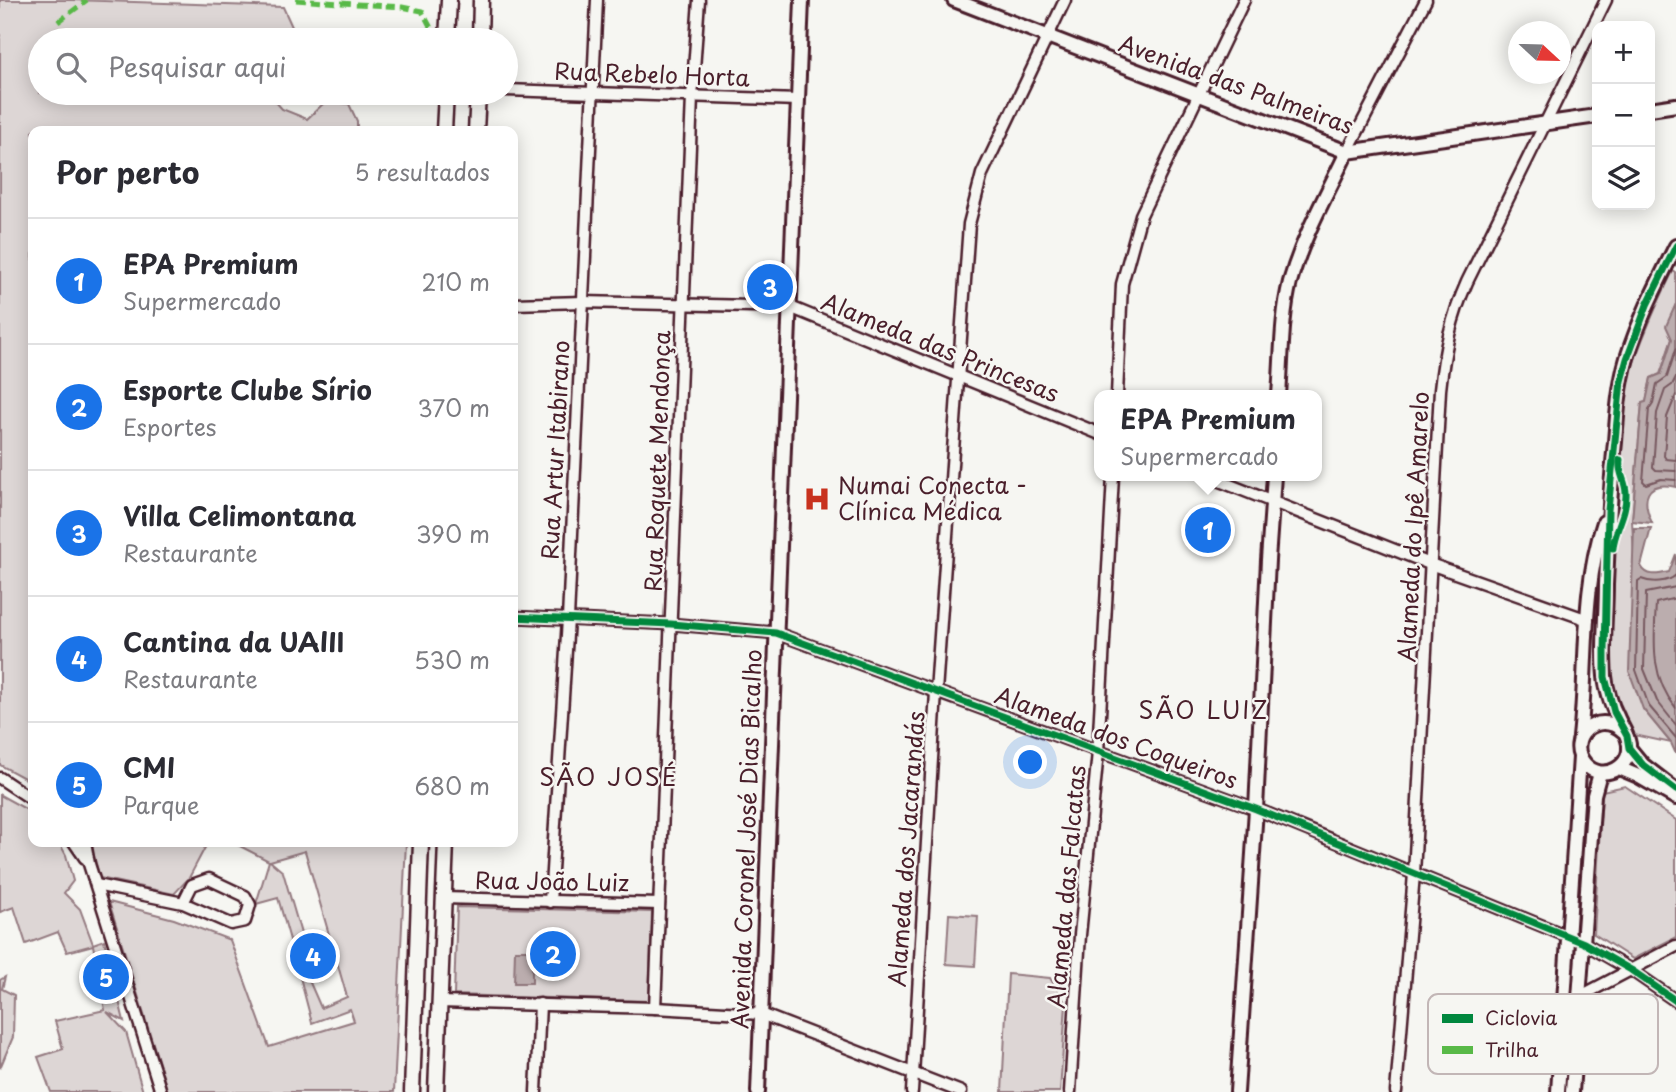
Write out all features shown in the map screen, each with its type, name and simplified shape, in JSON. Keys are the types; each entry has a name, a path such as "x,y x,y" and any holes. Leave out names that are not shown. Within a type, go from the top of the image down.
{"main road":[{"path":"448,28 449,0"},
{"path":"480,28 481,0"},
{"path":"444,126 445,105"},
{"path":"477,126 478,105"},
{"path":"412,1092 421,847"},
{"path":"436,1092 446,847"}],"street":[{"name":"Rua Artur Itabirano","path":"550,902 568,619 597,0"},
{"name":"Rua Roquete Mendonça","path":"655,1008 692,97 699,0"},
{"name":"Avenida Coronel José Dias Bicalho","path":"758,1092 802,0"},
{"name":"Avenida das Palmeiras","path":"954,0 1196,96 1347,152 1592,117"},
{"name":"Alameda dos Jacarandás","path":"912,1092 936,692 969,224 982,174 1045,37 1065,0"},
{"path":"1117,390 1122,284 1141,215 1244,0"},
{"path":"1279,390 1284,321 1290,284 1306,237 1426,0"},
{"name":"Alameda do Ipê Amarelo","path":"1396,1092 1414,874 1440,390 1450,326 1467,282 1606,0"},
{"name":"Rua Rebelo Horta","path":"518,90 798,100"},
{"path":"1655,108 1676,105"},
{"path":"1676,246 1647,305 1621,381 1608,510 1605,652 1605,677 1614,712 1629,748 1643,765 1676,790"},
{"name":"Alameda das Princesas","path":"518,304 583,302 790,307 1094,432"},
{"name":"Alameda das Falcatas","path":"1070,1092 1080,935 1098,752 1113,481"},
{"path":"1220,481 1430,564 1595,623 1599,628 1605,652"},
{"path":"1237,1092 1274,481"},
{"path":"1564,994 1588,620 1596,545 1608,510"},
{"name":"Alameda dos Coqueiros","path":"518,617 671,624 776,633 1256,809 1584,943 1631,970 1676,1001"},
{"path":"1580,740 1583,733 1595,724 1610,723 1623,731"},
{"path":"1619,768 1628,756 1629,748"},
{"path":"1580,757 1585,764 1600,773 1619,768 1676,797"},
{"path":"1579,994 1594,795 1600,773"},
{"path":"0,778 28,796"},
{"path":"20,789 28,791"},
{"path":"77,847 89,864"},
{"path":"86,847 161,1092"},
{"path":"96,885 183,903 231,924 245,921 250,905 245,896 236,890 209,879 192,885 183,903"},
{"name":"Rua João Luiz","path":"443,898 659,904"},
{"path":"1585,994 1676,946"},
{"path":"439,1002 761,1014 961,1092"},
{"path":"536,1092 540,1004"},
{"path":"1558,1092 1559,1074"},
{"path":"1572,1092 1573,1074"}],"shaded area":[{"path":"0,0 283,7 293,28 28,28 28,105 278,105 307,119 322,105 349,105 357,126 28,126 28,779 0,765"},
{"path":"1673,271 1676,273 1676,304 1667,326 1672,339 1660,374 1651,378 1646,402 1642,403 1632,521 1643,709 1671,743 1630,734 1613,706 1605,652 1623,397 1645,333"},
{"path":"1625,786 1676,820 1676,937 1633,959 1594,934 1602,791"},
{"path":"0,795 28,810 28,847 62,847 66,855 73,881 64,893 80,909 93,944 104,940 124,1021 107,1012 126,1032 143,1092 51,1092 38,1057 63,1049 55,1021 105,1010 93,945 67,952 58,932 26,944 14,907 0,912"},
{"path":"91,847 205,847 189,878 174,894 100,878"},
{"path":"242,847 406,847 394,1092 168,1092 109,902 174,919 230,940 269,1047 354,1021 350,1009 312,1023 296,962 298,955 321,1008 347,997 305,851 270,861 283,872 304,944 292,947 278,898 256,904 269,861"},
{"path":"457,907 652,912 649,1001 454,995"},
{"path":"949,914 978,916 975,966 946,964"},
{"path":"1008,974 1050,978 1066,1004 1060,1092 1002,1092"},
{"path":"5,977 2,989 14,995 13,1037 0,1068 0,980"}],"water":[{"path":"1676,304 1676,487 1658,486 1648,493 1647,506 1652,523 1632,521 1642,403 1646,402 1651,378 1661,374 1672,339 1666,326"},
{"path":"1634,528 1651,528 1641,566 1649,574 1669,572 1676,554 1676,754 1671,743 1643,709 1629,671"},
{"path":"515,950 532,950 532,983 514,983"}],"marked path":[{"path":"58,22 87,0"},
{"path":"296,0 402,7 422,11 431,28"}],"cycle path":[{"path":"1676,246 1647,305 1621,381 1608,510 1605,652 1605,677 1614,712 1627,736 1629,748 1643,765 1676,790"},
{"path":"1613,548 1626,501 1620,460"},
{"path":"518,617 671,624 776,633 1256,809 1584,943 1631,970 1676,1001"}],"place":[{"name":"Villa Celimontana","path":"770,287"},
{"name":"Numai Conecta - Clínica Médica","path":"817,499"},
{"name":"EPA Premium","path":"1208,530"},
{"name":"Esporte Clube Sírio","path":"553,954"},
{"name":"Cantina da UAIII","path":"313,956"},
{"name":"CMI","path":"106,977"}],"district":[{"name":"SÃO LUIZ","path":"1204,711"},
{"name":"SÃO JOSÉ","path":"609,778"}]}
